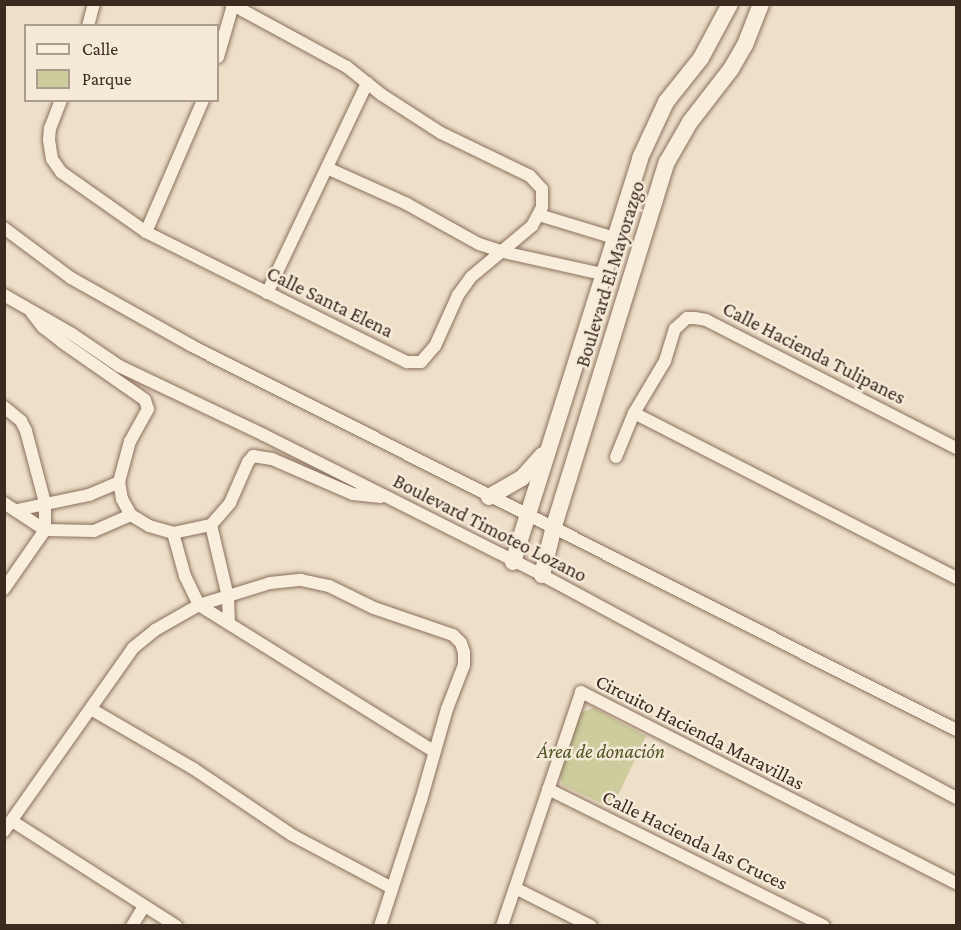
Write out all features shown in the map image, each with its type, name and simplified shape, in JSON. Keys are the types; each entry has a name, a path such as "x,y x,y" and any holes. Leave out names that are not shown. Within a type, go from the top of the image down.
{"street":[{"path":"89,24 94,4"},
{"name":"Boulevard El Mayorazgo","path":"513,562 640,158 654,125 681,81 701,58 730,4"},
{"name":"Boulevard El Mayorazgo","path":"542,575 554,526 667,162 690,122 731,69 745,45 761,4"},
{"path":"219,53 232,5 347,67 441,133 530,176 542,189 543,199 539,215 614,238"},
{"path":"267,293 367,83"},
{"name":"Calle Santa Elena","path":"60,102 50,128 49,148 52,159 61,172 146,232 407,362 421,362 435,346 465,286 489,261 521,237 539,215"},
{"path":"146,232 202,102"},
{"path":"327,168 407,204 479,244 503,252 602,274 622,270 637,256"},
{"name":"Boulevard Timoteo Lozano","path":"4,228 71,278 192,346 957,730"},
{"name":"Boulevard Timoteo Lozano","path":"4,295 119,366 264,435 542,575 955,796"},
{"path":"30,310 43,327 145,400 148,409 130,441 119,482 122,499 131,515 148,526 173,534 211,525 230,503 248,462 254,456 272,459 353,494 388,498"},
{"name":"Calle Hacienda Tulipanes","path":"616,457 634,413 665,361 675,329 687,318 706,320 957,448"},
{"path":"4,407 21,420 26,431 45,503 45,530 4,589"},
{"path":"634,413 957,578"},
{"path":"489,497 522,478 547,449"},
{"path":"16,510 89,495 119,482"},
{"path":"4,503 45,530 94,531 131,515"},
{"path":"211,525 228,597 229,623"},
{"path":"173,534 185,576 200,605 375,717 434,751"},
{"path":"176,926 8,826 133,648 155,630 200,605 270,584 301,580 329,586 374,608 453,635 461,643 464,665 434,751 422,800 380,926"},
{"name":"Circuito Hacienda Maravillas","path":"502,926 581,692 957,883"},
{"path":"91,709 194,769 292,835 392,888"},
{"name":"Calle Hacienda las Cruces","path":"548,789 824,926"},
{"path":"515,888 591,926"},
{"path":"132,926 144,906"}],"green space":[{"name":"Área de donación","path":"594,708 646,736 612,808 562,785 559,769 579,713"}]}
